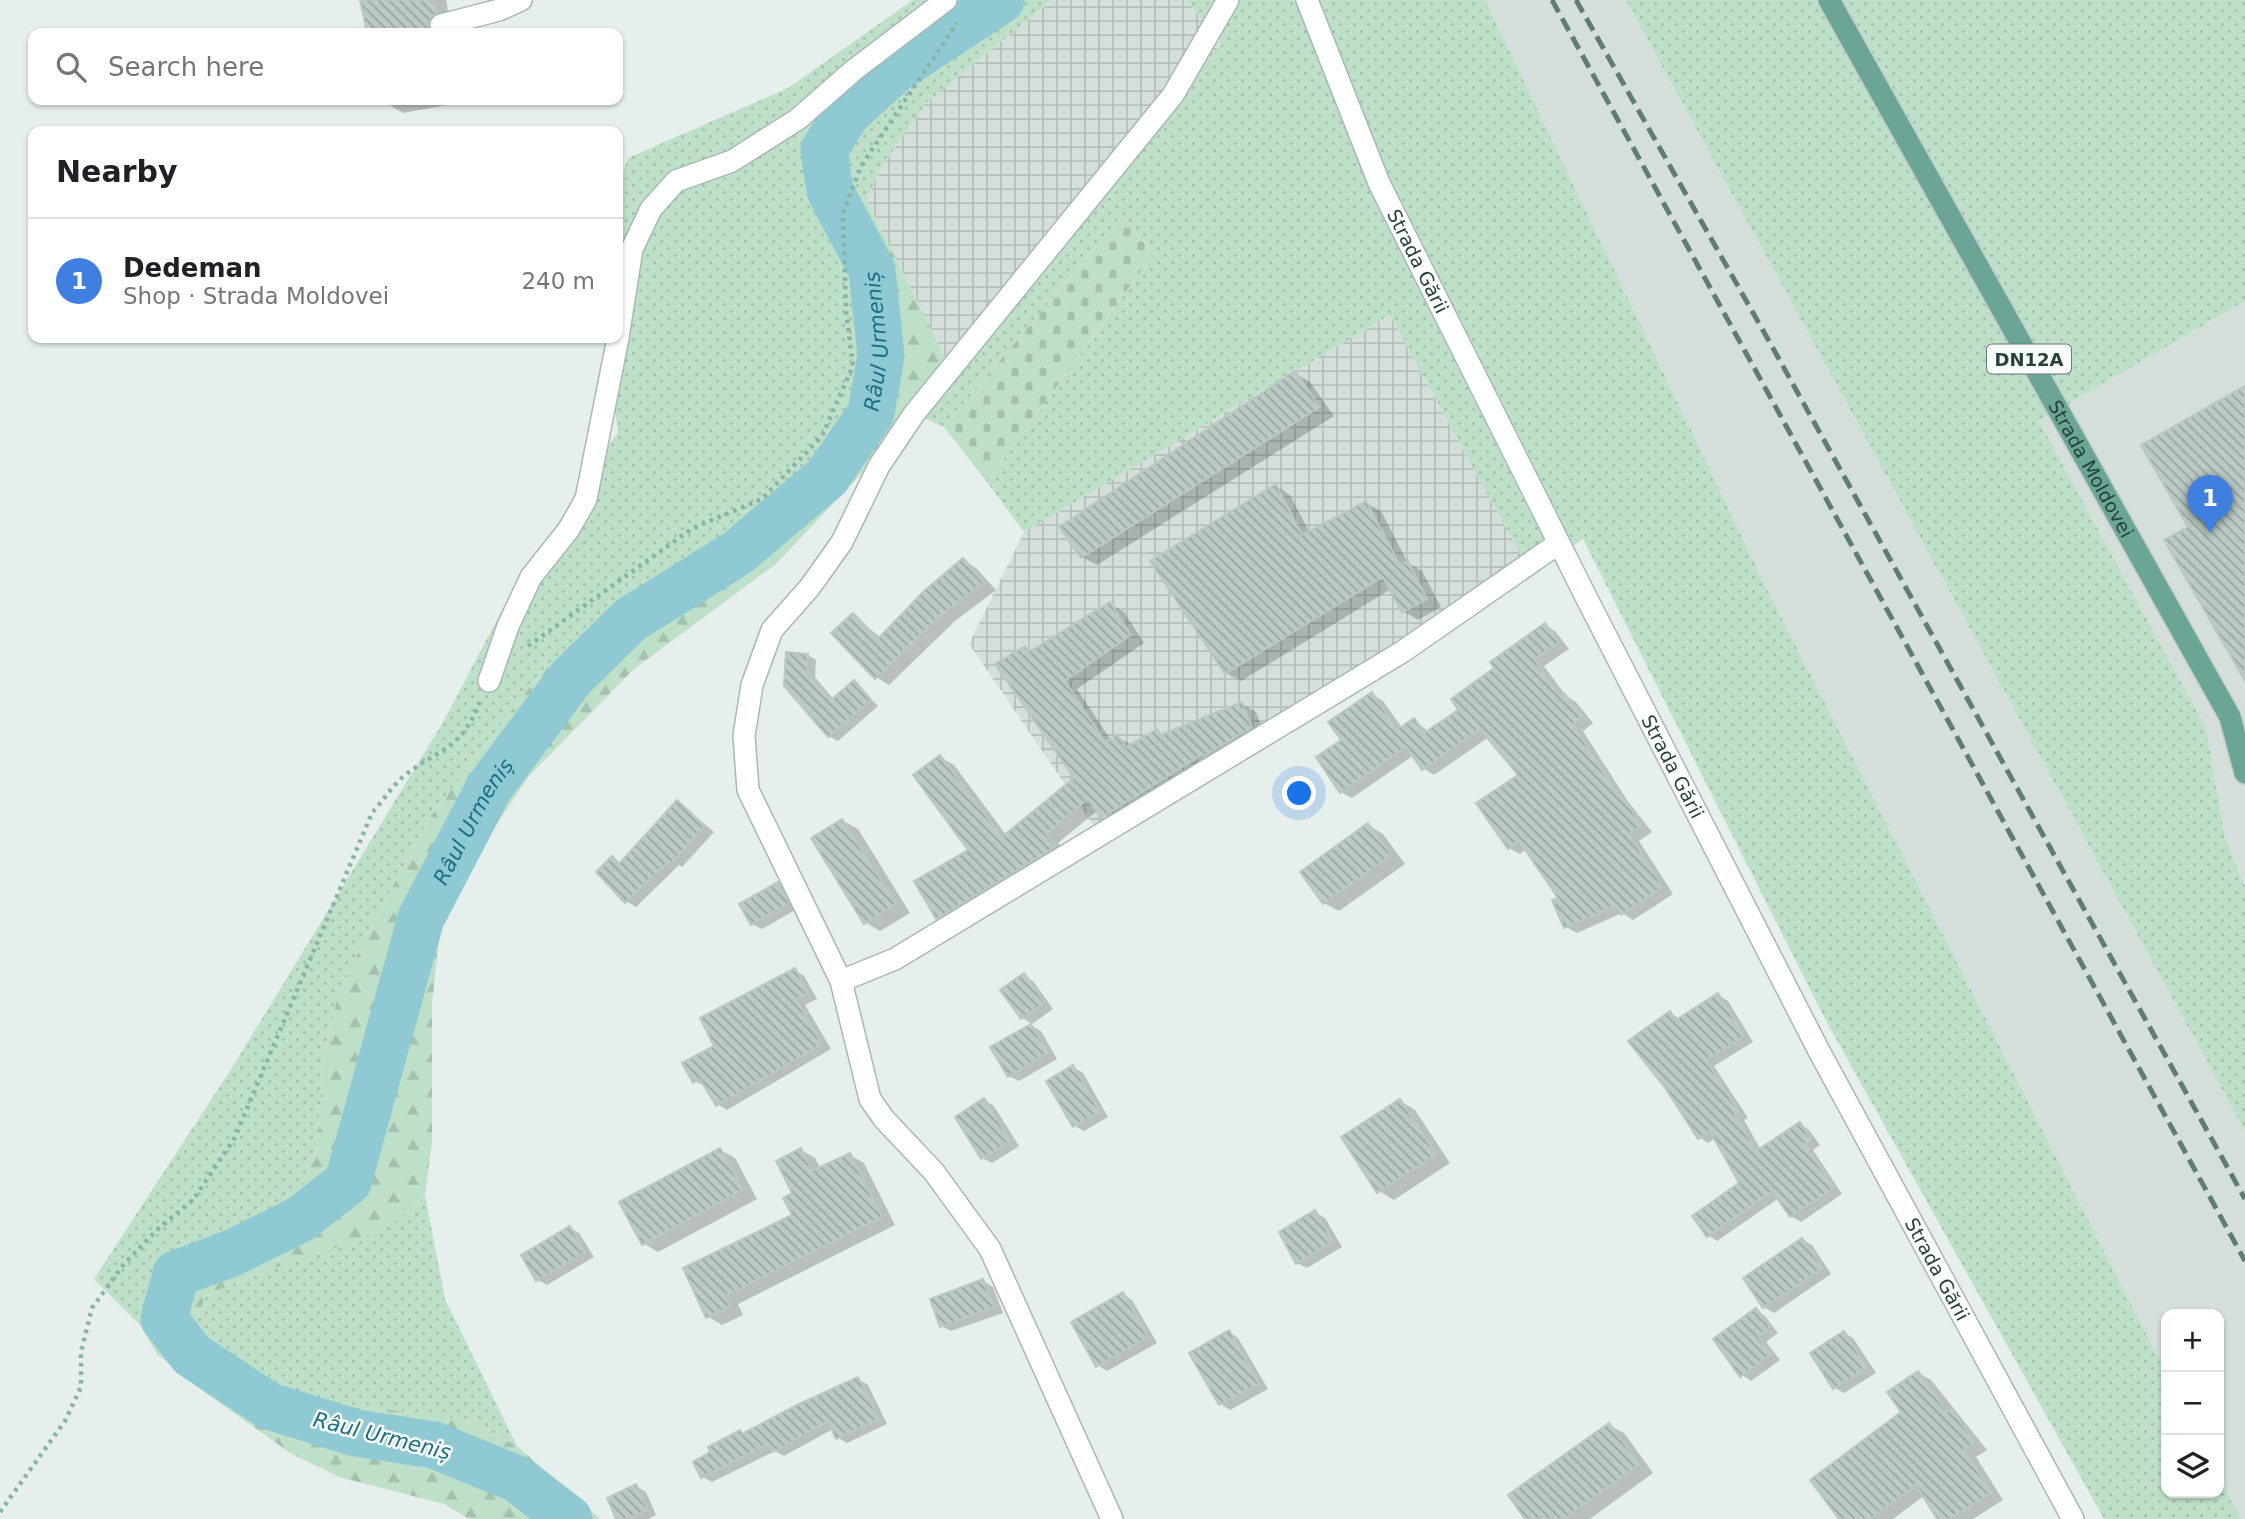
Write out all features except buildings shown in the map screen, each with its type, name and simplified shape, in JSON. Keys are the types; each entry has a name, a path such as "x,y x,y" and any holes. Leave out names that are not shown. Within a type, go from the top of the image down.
{"main road":[{"name":"Strada Moldovei","path":"1829,0 2237,724 2245,773"}],"street":[{"path":"441,25 499,10 521,0"},
{"path":"623,306 632,249 651,209 676,181 732,161 798,119 854,70 946,0"},
{"path":"1112,1519 990,1249 934,1172 884,1119 870,1099 841,981 748,790 744,736 752,685 772,630 810,587 842,542 879,466 929,394 1173,95 1227,0"},
{"name":"Strada Gării","path":"1307,0 1379,183 1559,543 1819,1051 2050,1471 2073,1519"},
{"path":"489,681 508,626 531,577 569,529 586,499 617,343"},
{"path":"841,981 895,959 1378,667 1559,543"}],"path":[{"path":"527,647 693,528 762,499 821,436 853,366 846,311 843,213 861,166 965,11"},
{"path":"0,1512 65,1421 81,1387 81,1352 92,1308 124,1264 159,1228 194,1200 234,1139 372,813 404,777 449,749 472,722 489,681"}],"shaded area":[{"path":"1052,0 1186,0 1222,44 950,367 867,201 880,169 926,103"},
{"path":"1485,0 1626,0 2245,1131 2245,1519 2241,1519 2224,1486 2224,1309 2161,1309 2161,1363 1766,587"},
{"path":"2245,301 2245,887 2225,837 2206,728 2039,421"},
{"path":"1390,315 1531,574 1095,828 969,644 1024,532"}],"green space":[{"path":"913,0 1052,0 926,103 880,169 867,201 857,199 826,230 865,330 864,381 845,420 808,476 706,545 546,666 431,816 365,937 336,1003 322,1066 318,1147 305,1179 291,1202 255,1222 151,1292 140,1325 94,1279 235,1063 442,724 509,597 618,432 605,343 623,343 623,172 628,158 788,88"},
{"path":"1186,0 1485,0 1766,587 2161,1363 2161,1498 2224,1498 2224,1486 2241,1519 2104,1519 1825,1019 1583,539 1531,574 1390,315 1024,532 987,482 1154,253 1122,216 944,427 917,415 950,367 1222,44"},
{"path":"1626,0 2245,0 2245,301 2039,421 2206,728 2225,837 2245,887 2245,1131"},
{"path":"857,199 867,201 950,367 917,415 776,564 634,669 529,776 469,865 441,924 432,1002 432,1143 425,1195 395,1222 359,1240 252,1275 206,1296 196,1319 212,1351 259,1384 300,1404 464,1419 517,1446 600,1519 469,1519 444,1504 339,1477 290,1453 196,1386 157,1354 140,1325 151,1292 192,1253 291,1202 305,1179 318,1147 322,1066 336,1003 365,937 431,816 546,666 706,545 808,476 845,420 864,381 865,330 826,230"},
{"path":"1122,216 1154,253 987,482 944,427"},
{"path":"425,1195 445,1299 517,1446 464,1419 300,1404 259,1384 212,1351 196,1319 206,1296 252,1275 395,1222"}],"waterway":[{"name":"Râul Urmeniș","path":"569,1519 517,1479 434,1445 356,1433 269,1406 192,1355 164,1319 176,1274 232,1253 299,1220 348,1182 421,918 489,788 571,678 630,620 737,553 827,477 871,413 881,356 872,270 830,191 824,150 847,113 896,69 1001,0"}],"railway":[{"path":"1552,0 2245,1261"},
{"path":"1576,0 1769,341 2245,1199"}],"place":[{"name":"Dedeman","path":"2210,533"}]}
